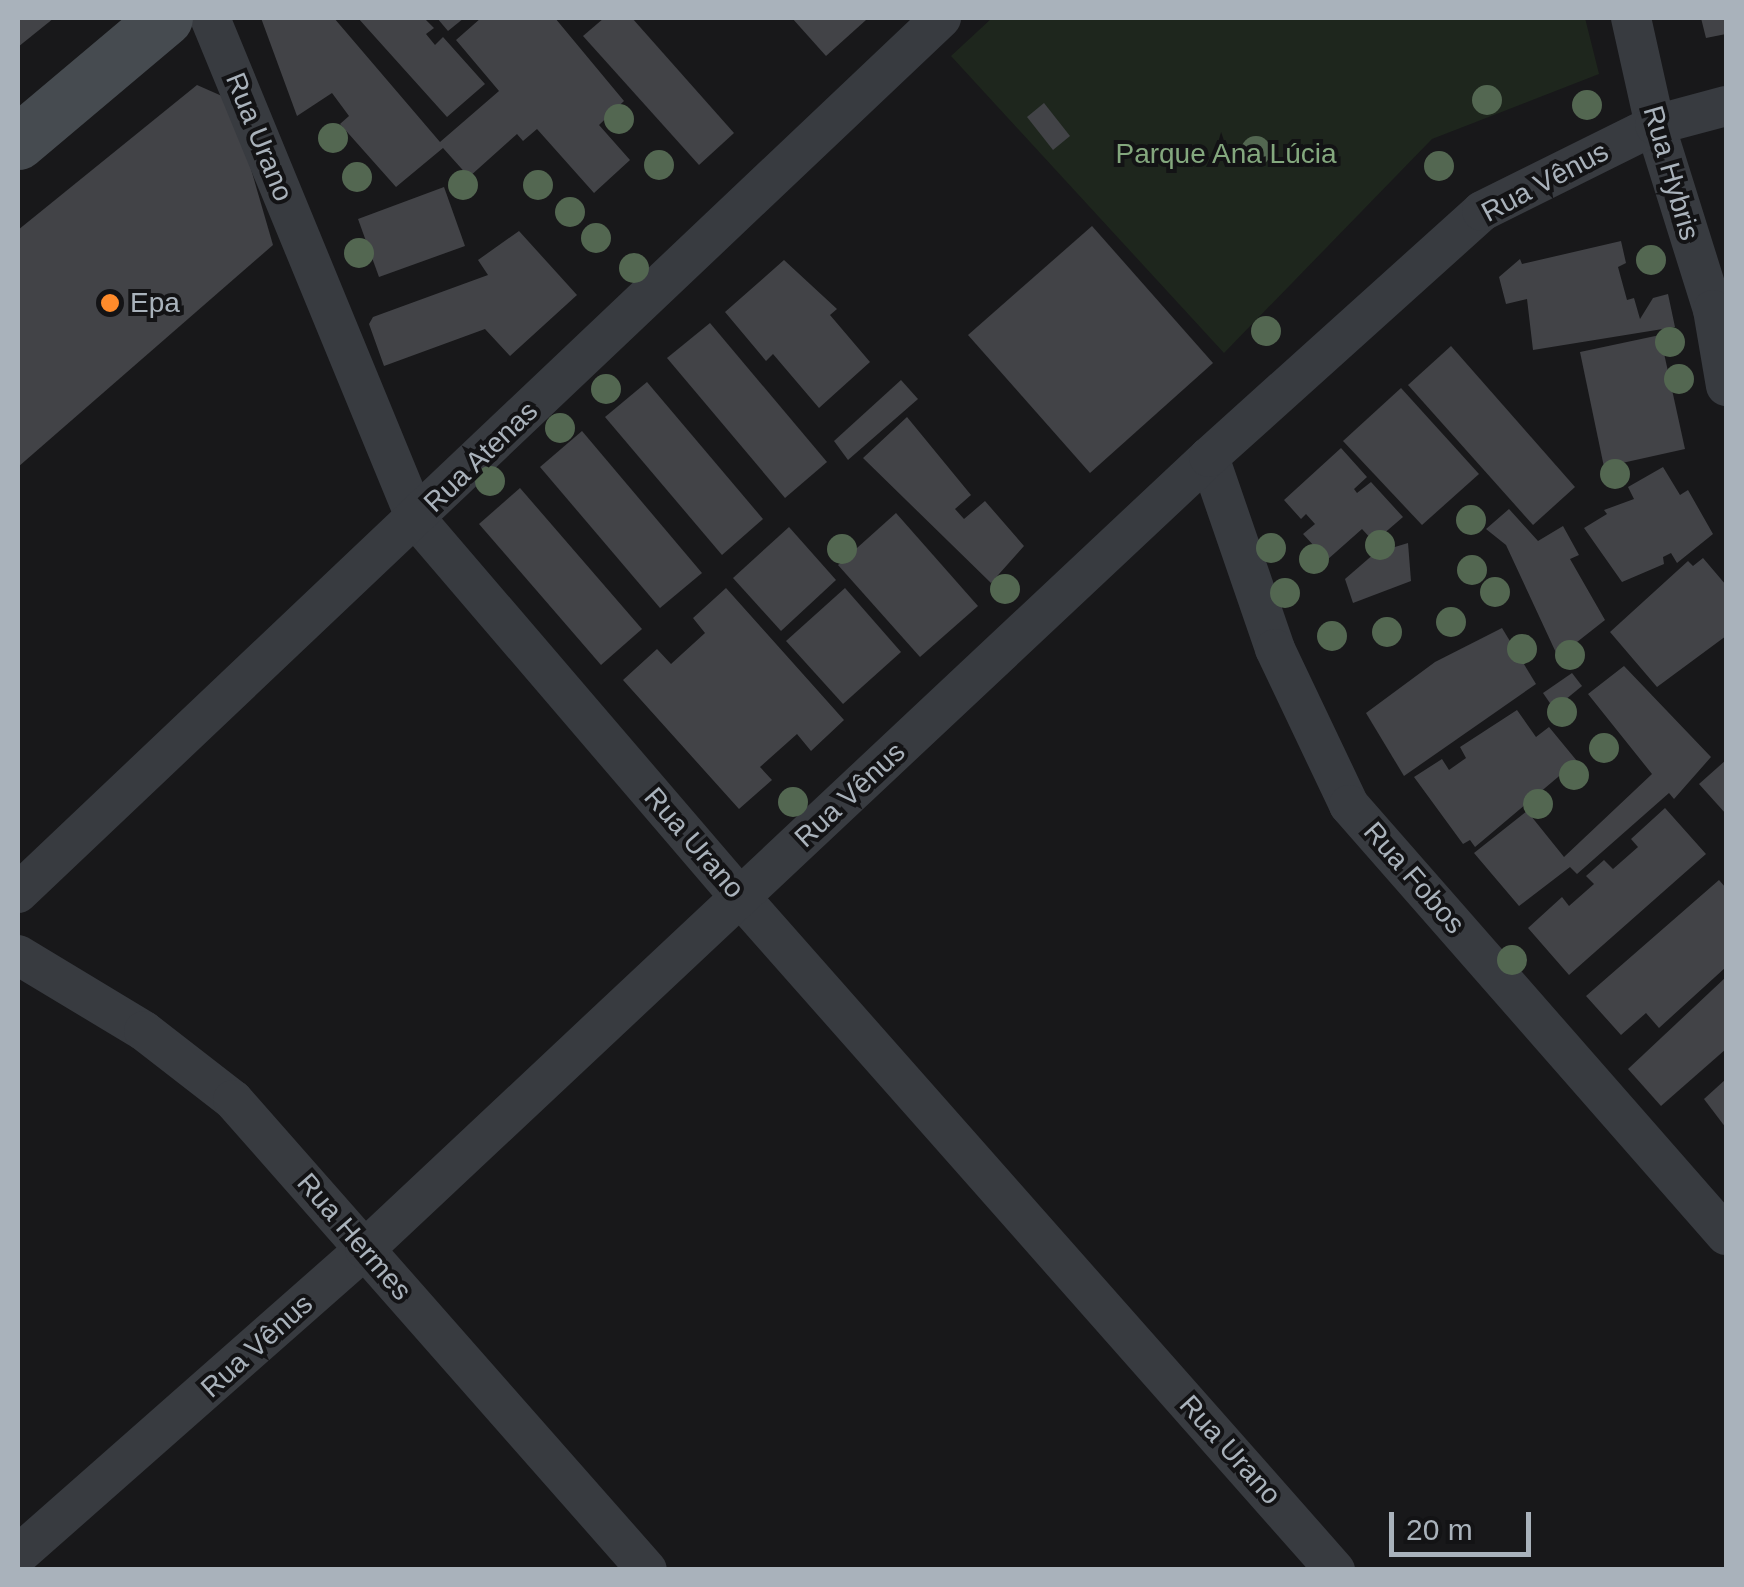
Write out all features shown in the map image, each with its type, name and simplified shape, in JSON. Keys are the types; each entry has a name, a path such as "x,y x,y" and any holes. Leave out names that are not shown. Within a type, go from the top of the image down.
{"street":[{"path":"18,142 165,18"},
{"name":"Rua Urano","path":"210,18 416,519 741,898 1336,1570"},
{"name":"Rua Atenas","path":"18,893 941,18"},
{"name":"Rua Hybris","path":"1631,18 1655,125 1713,310 1726,386"},
{"name":"Rua Vênus","path":"18,1555 365,1248 1208,456 1482,211 1655,125 1726,106"},
{"name":"Rua Fobos","path":"1208,456 1275,649 1349,805 1726,1235"},
{"name":"Rua Hermes","path":"18,955 190,1063 233,1100 647,1570"}],"green space":[{"name":"Parque Ana Lúcia","path":"992,18 1585,18 1599,74 1432,139 1224,353 951,56"}],"building":[{"path":"18,18 54,18 18,47"},
{"path":"261,18 334,18 440,142 499,91 456,40 481,18 555,18 624,101 599,125 630,160 594,193 537,129 523,141 517,134 469,177 443,148 396,187 340,124 349,116 332,93 297,116"},
{"path":"358,18 424,18 434,28 426,34 435,45 443,37 485,84 447,117"},
{"path":"437,18 464,18 448,31"},
{"path":"604,18 632,18 734,133 699,165 583,36"},
{"path":"792,18 864,18 866,20 826,56"},
{"path":"1701,18 1726,18 1726,34 1706,38"},
{"name":"Epa","path":"197,85 231,100 273,245 18,467 18,230"},
{"path":"1044,103 1070,136 1053,150 1027,117"},
{"path":"444,187 465,246 379,277 358,219"},
{"path":"1092,226 1213,363 1090,473 968,335"},
{"path":"519,231 577,295 510,356 485,329 384,366 369,324 373,317 488,275 478,260"},
{"path":"1621,241 1626,263 1618,267 1627,300 1634,298 1640,319 1653,298 1668,294 1675,327 1533,350 1527,299 1506,304 1499,277 1520,259 1522,264"},
{"path":"784,260 837,309 830,315 870,362 819,408 773,354 766,361 725,312"},
{"path":"710,323 827,462 785,498 667,358"},
{"path":"1660,335 1685,449 1604,467 1580,352"},
{"path":"1451,346 1575,487 1533,525 1408,385"},
{"path":"901,380 918,399 848,460 834,441"},
{"path":"647,382 763,519 722,555 605,417"},
{"path":"1401,388 1479,474 1422,525 1343,441"},
{"path":"907,417 971,495 955,509 964,519 985,501 1024,546 991,583 863,458"},
{"path":"582,431 702,573 660,608 540,467"},
{"path":"1341,448 1367,477 1354,489 1357,493 1371,482 1403,517 1374,542 1362,529 1327,560 1303,534 1315,524 1306,514 1301,519 1284,500"},
{"path":"1663,467 1680,495 1688,490 1713,534 1677,563 1671,553 1663,557 1664,564 1622,582 1584,528 1607,514 1604,510 1634,499 1628,487"},
{"path":"520,488 642,629 601,665 479,524"},
{"path":"1509,509 1538,541 1563,526 1579,555 1570,559 1605,620 1558,657 1506,545 1486,529"},
{"path":"896,513 978,606 920,657 838,565"},
{"path":"789,527 836,580 781,631 733,578"},
{"path":"1408,543 1411,581 1353,603 1345,579 1375,553"},
{"path":"1703,558 1726,585 1726,636 1657,687 1610,632 1688,561 1693,566"},
{"path":"726,588 844,720 811,751 797,734 760,767 772,780 739,809 623,680 657,649 671,664 705,633 693,618"},
{"path":"845,588 901,652 843,704 786,641"},
{"path":"1502,628 1536,684 1404,776 1366,713 1435,662"},
{"path":"1624,666 1711,757 1674,799 1669,793 1577,874 1570,867 1519,906 1474,853 1527,811 1564,857 1652,774 1588,694"},
{"path":"1572,673 1582,686 1554,709 1543,693"},
{"path":"1517,710 1536,737 1549,727 1577,761 1475,847 1470,840 1463,844 1414,777 1442,759 1449,770 1466,758 1460,747"},
{"path":"1726,760 1726,814 1699,784"},
{"path":"1665,808 1706,854 1569,975 1528,928 1562,897 1569,906 1594,884 1586,876 1604,860 1613,869 1638,847 1631,839"},
{"path":"1719,880 1726,888 1726,967 1659,1028 1646,1013 1621,1035 1586,996"},
{"path":"1726,977 1726,1049 1661,1106 1628,1069"},
{"path":"1726,1079 1726,1128 1704,1099"}],"place":[{"name":"Epa","path":"110,303"}]}
